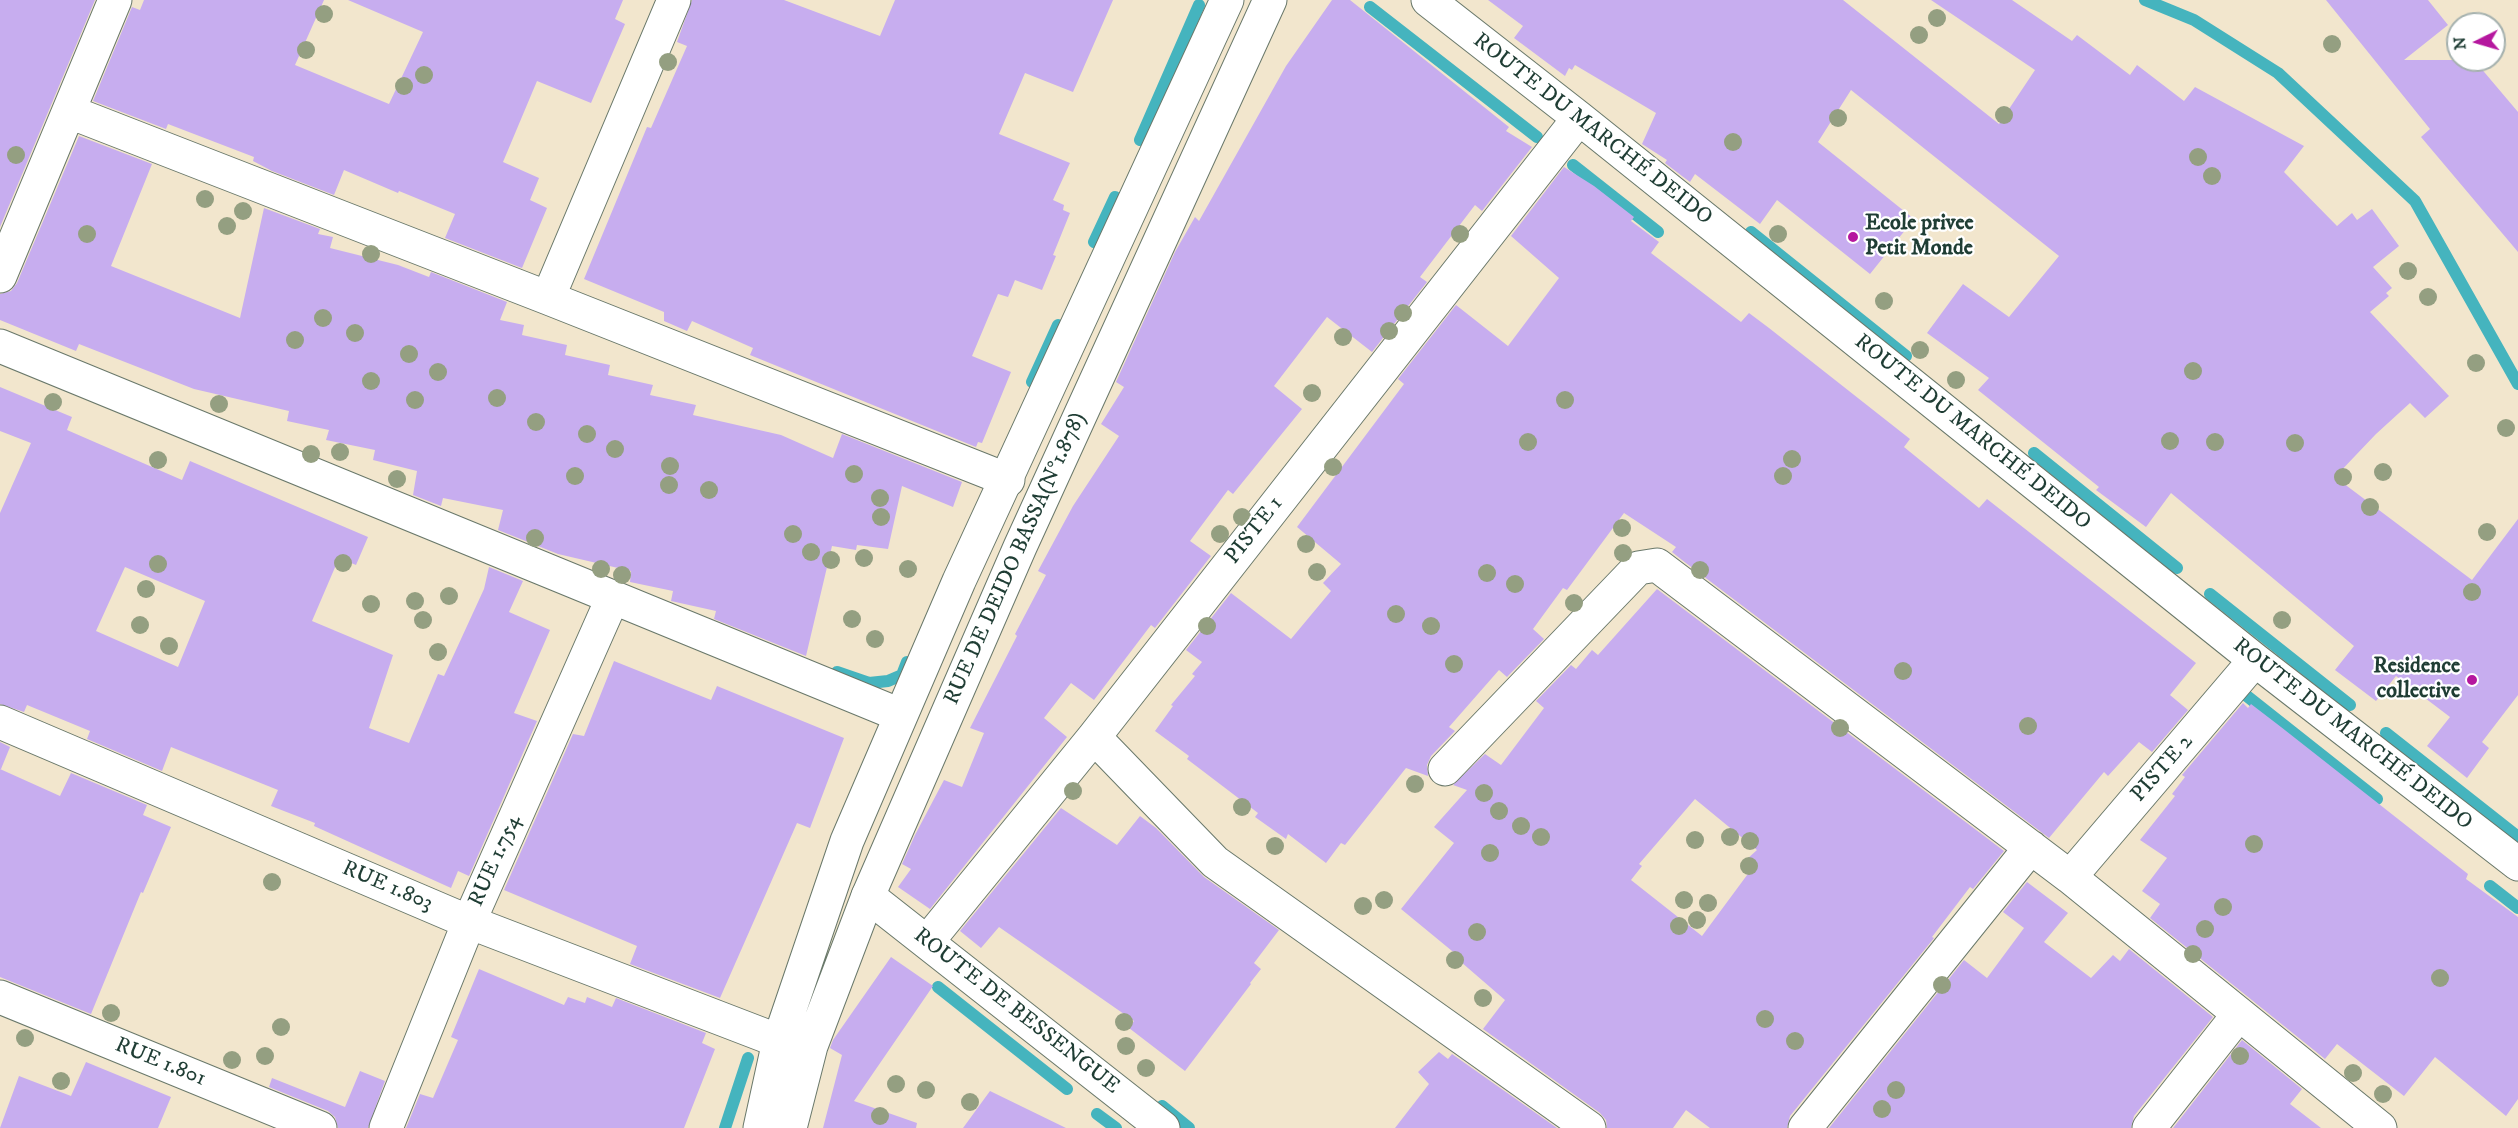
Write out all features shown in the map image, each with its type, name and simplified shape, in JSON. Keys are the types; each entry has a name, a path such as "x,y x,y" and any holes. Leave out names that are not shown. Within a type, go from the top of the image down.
{"street":[{"path":"0,276 115,0"},
{"path":"548,297 674,0"},
{"name":"RUE DE DEIDO BASSA(N°1.878)","path":"760,1128 779,1041 847,841 959,581 1008,480 1227,0"},
{"name":"RUE DE DEIDO BASSA(N°1.878)","path":"790,1128 811,1046 868,896 1020,547 1270,0"},
{"name":"ROUTE DU MARCHÉ DEIDO","path":"1428,0 1579,118 2255,660 2518,864"},
{"path":"70,112 548,297 1008,480"},
{"name":"PISTE 1","path":"927,942 1094,736 1579,118"},
{"path":"0,346 900,715"},
{"path":"1445,769 1638,568 1657,565 2070,877 2380,1128"},
{"name":"RUE 1.754","path":"386,1128 470,922 613,597"},
{"name":"PISTE 2","path":"2070,877 2255,660"},
{"name":"RUE 1.803","path":"0,722 470,922 779,1041"},
{"path":"1094,736 1215,862 1589,1128"},
{"path":"1805,1128 2031,847"},
{"name":"ROUTE DE BESSENGUE","path":"868,896 1163,1128"},
{"name":"RUE 1.801","path":"0,997 320,1128"},
{"path":"2149,1128 2239,1014"}],"building":[{"path":"0,0 95,0 0,227"},
{"path":"144,0 324,0 295,65 389,104 423,32 348,0 623,0 615,19 625,24 591,103 537,81 503,162 539,178 530,200 547,208 522,268 445,238 455,214 399,191 398,193 344,170 334,195 272,171 253,161 254,157 168,124 166,129 93,101 132,7 140,10"},
{"path":"692,0 784,0 880,36 895,0 1113,0 1073,92 1025,73 999,134 1070,163 1053,200 1064,205 1063,210 1070,213 1042,290 1015,280 1008,297 998,294 972,356 1011,372 982,443 978,442 976,447 750,355 753,348 692,321 687,331 664,321 664,312 584,279 647,127 651,128 687,46 677,42"},
{"path":"1332,0 1350,0 1509,127 1506,131 1532,147 1482,211 1475,205 1420,277 1427,282 1372,352 1327,317 1274,386 1302,409 1233,494 1228,490 1190,541 1211,556 1155,628 1151,625 1094,700 1071,683 1044,718 1067,737 930,909 898,887 911,869 902,864 944,780 962,787 984,733 970,728 1046,575 1038,571 1073,506 1119,436 1101,424 1124,387 1116,382 1175,252 1195,217 1199,221 1286,66"},
{"path":"1488,0 1843,0 1999,124 2035,70 1931,0 2012,0 2072,41 2077,35 2130,75 2137,65 2184,101 2195,87 2304,146 2284,172 2337,226 2352,213 2357,220 2372,209 2399,246 2373,267 2392,288 2386,293 2389,296 2370,312 2449,396 2425,418 2410,403 2376,434 2335,477 2472,580 2518,519 2518,695 2482,742 2489,748 2467,778 2427,746 2450,717 2396,676 2376,701 2335,670 2354,646 2171,493 2146,527 2096,490 2099,487 1978,390 1989,378 1927,333 1963,284 2009,317 2059,256 1851,90 1818,142 1914,219 1870,274 1777,200 1760,224 1695,174 1690,182 1665,163 1667,160 1642,144 1656,113 1575,65 1572,70 1569,68 1565,76 1514,38 1523,26"},
{"path":"2326,0 2428,0 2446,22 2446,27 2404,60 2446,60 2446,72 2484,72 2518,112 2518,252 2421,137 2430,129"},
{"path":"79,136 152,164 111,266 240,318 264,208 320,229 318,234 333,237 330,248 398,265 429,277 431,272 507,302 500,320 524,325 522,335 567,345 565,355 610,365 608,375 653,385 650,395 696,405 693,415 781,435 833,458 842,434 962,482 953,507 902,486 888,549 857,545 856,550 832,546 806,656 714,619 716,611 671,601 673,591 630,582 631,571 558,554 498,530 503,510 443,498 441,506 413,495 417,471 373,460 375,450 326,440 329,430 287,421 289,411 194,389 79,344 76,351 0,320 0,294 11,291 17,283"},
{"path":"1564,167 1594,186 1634,217 1631,221 1659,242 1651,253 1741,322 1749,313 1769,328 1910,439 1904,447 1979,508 1987,499 2196,663 2170,695 2188,710 2152,752 2139,742 2108,776 2104,772 2049,838 1682,560 1672,552 1676,547 1624,513 1567,590 1563,588 1533,629 1544,639 1507,677 1499,670 1449,727 1455,731 1431,756 1427,765 1428,776 1406,768 1345,845 1341,843 1326,863 1288,834 1286,839 1255,817 1258,813 1187,759 1189,756 1155,731 1173,706 1171,705 1195,676 1192,674 1202,662 1186,650 1231,593 1291,639 1331,591 1323,583 1341,564 1297,527 1404,384 1398,379 1456,305 1508,346 1559,278 1511,236"},
{"path":"0,387 72,417 67,430 182,480 190,461 368,537 356,565 339,558 312,621 393,655 369,728 409,743 438,674 444,676 484,589 489,567 523,581 509,612 550,630 514,713 537,721 469,876 458,871 451,888 314,826 315,823 271,806 278,790 171,747 162,771 87,739 90,731 27,705 24,712 0,704 0,513 31,443 0,431","holes":["125,567 205,601 178,667 96,631"]},
{"path":"1657,589 2004,851 1973,889 1970,887 1932,937 1934,938 1790,1116 1787,1128 1710,1128 1686,1110 1673,1128 1607,1128 1606,1120 1600,1113 1483,1029 1505,1000 1461,962 1463,960 1401,909 1454,843 1434,827 1467,790 1453,785 1485,754 1501,765 1544,708 1536,701 1571,665 1576,669 1592,650 1598,655","holes":["1695,799 1757,850 1746,860 1753,867 1702,936 1631,880 1642,866 1639,864"]},
{"path":"614,661 711,700 717,686 844,738 810,828 797,823 720,998 630,964 637,946 504,890 573,734 584,736"},
{"path":"2243,703 2248,708 2251,704 2281,727 2468,874 2466,879 2518,917 2518,1099 2506,1116 2435,1057 2404,1096 2337,1044 2325,1059 2150,918 2160,904 2142,891 2167,858 2140,840 2175,796 2172,794 2185,777 2182,775"},
{"path":"0,742 10,747 1,769 0,769"},
{"path":"0,769 60,796 71,773 147,805 143,815 171,827 143,893 141,892 91,1014 0,977"},
{"path":"1061,808 1117,845 1140,816 1156,828 1204,877 1279,930 1254,963 1261,969 1251,984 1185,1071 1129,1028 1134,1021 999,927 981,948 960,931"},
{"path":"2027,882 2068,913 2044,942 2091,978 2113,955 2120,961 2129,949 2213,1017 2134,1116 2131,1128 1829,1128 1964,960 1987,978 2024,928 2003,912"},
{"path":"891,957 933,986 854,1101 917,1123 916,1128 823,1128 842,1055 830,1048 833,1040"},
{"path":"479,969 564,1005 568,997 585,1003 587,997 612,1007 616,998 706,1033 702,1043 715,1049 684,1128 406,1128 420,1094 433,1098 458,1040 451,1037"},
{"path":"2242,1040 2302,1089 2290,1104 2321,1128 2173,1128"},
{"path":"1439,1052 1448,1059 1452,1054 1557,1128 1395,1128 1429,1084 1418,1072"},
{"path":"86,1062 171,1097 158,1128 0,1128 19,1076 71,1096"},
{"path":"360,1071 385,1081 368,1128 338,1128 335,1117 328,1111 269,1087 272,1078 345,1107"},
{"path":"990,1091 1066,1128 963,1128"}],"waterway":[{"path":"2145,0 2194,20 2278,73 2415,201 2518,384"},
{"path":"1140,140 1199,5"},
{"path":"1370,7 1537,137"},
{"path":"1573,165 1658,232"},
{"path":"1094,242 1115,197"},
{"path":"1751,232 1906,356"},
{"path":"1032,382 1058,325"},
{"path":"2034,453 2177,568"},
{"path":"2210,594 2350,705"},
{"path":"837,672 869,683 888,681 902,675 907,662"},
{"path":"2238,689 2377,799"},
{"path":"2386,733 2518,837"},
{"path":"2490,886 2518,908"},
{"path":"938,987 1067,1089"},
{"path":"725,1128 748,1058"},
{"path":"1162,1106 1189,1128"},
{"path":"1097,1114 1116,1128"}],"place":[{"name":"Ecole privee Petit Monde","path":"1853,237"},
{"name":"Residence collective","path":"2472,680"}]}
